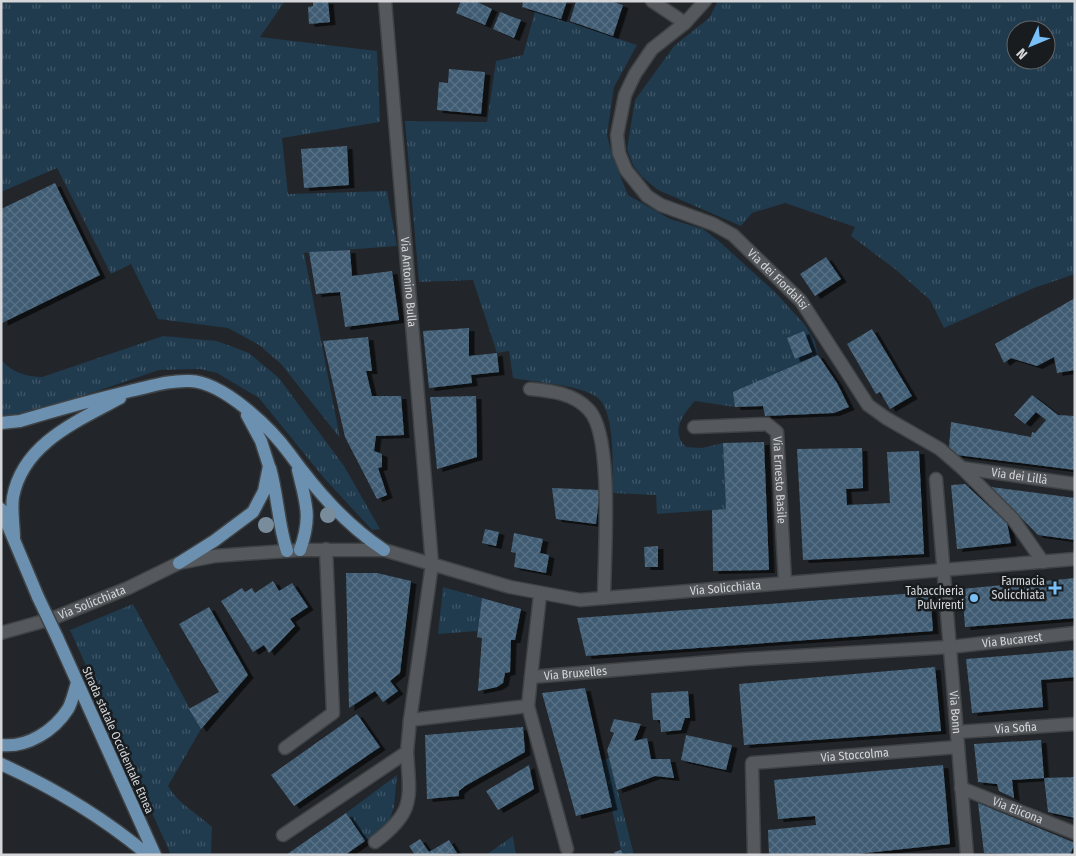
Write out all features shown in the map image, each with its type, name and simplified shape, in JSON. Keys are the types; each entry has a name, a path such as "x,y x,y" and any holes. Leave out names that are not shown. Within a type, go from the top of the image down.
{"main road":[{"path":"1,423 20,421 147,385 190,381 215,388 243,408 272,433 298,468 359,533 384,550"},
{"path":"14,539 13,497 25,467 42,445 64,428 133,390"},
{"path":"243,408 261,441 270,466 276,489 280,530 293,551 307,530 308,512 298,468"},
{"path":"179,563 214,541 253,512 264,491 270,466"},
{"path":"1,509 14,539"},
{"name":"Strada statale Occidentale Etnea","path":"14,539 38,597 155,855"},
{"path":"1,745 10,746 44,734 68,708 77,683"},
{"path":"1,764 65,796 122,834 148,855"}],"street":[{"name":"Via Antonino Bulla","path":"385,1 432,564 410,720"},
{"path":"652,1 685,23"},
{"name":"Via dei Fiordalisi","path":"705,1 685,23 652,49 635,74 625,95 617,135 619,153 626,170 647,196 661,205 714,224 733,235 801,301 868,405 940,450 962,468 1013,520 1043,562"},
{"path":"530,388 564,394 579,400 591,411 597,423 605,469 604,598"},
{"name":"Via Ernesto Basile","path":"694,427 767,424 777,432 785,582"},
{"name":"Via dei Lillà","path":"962,468 1075,484"},
{"name":"Via Bonn","path":"936,479 967,855"},
{"name":"Via Solicchiata","path":"1,632 51,619 128,588 179,563 215,556 326,549 384,550 540,594 580,600 1075,559"},
{"path":"285,748 333,713 326,549"},
{"path":"531,677 540,594"},
{"name":"Via Bucarest","path":"950,647 1075,633"},
{"name":"Via Bruxelles","path":"528,706 531,677 747,659 950,647"},
{"path":"375,842 396,826 406,812 409,784 407,752 410,720 528,706 567,850"},
{"name":"Via Sofia","path":"957,732 1075,724"},
{"name":"Via Stoccolma","path":"754,855 752,763 958,747"},
{"path":"283,835 407,752"},
{"name":"Via Elicona","path":"961,788 1075,832"}],"green space":[{"path":"1,1 285,1 260,37 377,51 380,122 282,138 288,194 387,191 397,246 304,253 340,438 281,364 259,345 228,328 158,319 131,264 111,274 57,168 1,192"},
{"path":"718,1 1075,1 1075,274 1034,288 944,328 930,300 895,269 851,236 855,227 785,203 752,213 741,226 658,190 642,177 633,165 627,149 635,100 674,46 709,18"},
{"path":"535,11 637,45 614,87 607,135 613,158 628,195 670,219 703,229 720,242 775,292 805,325 815,342 818,355 734,392 735,407 695,401 683,417 680,423 679,435 686,447 702,448 723,443 726,509 657,514 656,495 613,493 611,430 608,417 599,399 592,394 571,387 513,378 509,351 497,353 473,280 419,282 405,121 487,122 496,61 523,55"},
{"path":"163,336 217,341 249,353 279,378 344,466 380,529 372,530 324,478 259,398 217,373 200,369 159,370 24,416 1,417 1,360 10,368 20,373 42,377"},
{"path":"443,587 482,598 478,631 438,634"},
{"path":"133,604 201,729 168,786 182,803 212,827 211,853 214,855 171,855 70,630"},
{"path":"609,758 634,855 623,855 621,850 601,761"},
{"path":"397,775 394,807 389,822 365,841 346,813"},
{"path":"513,836 516,855 486,855"}],"building":[{"path":"313,1 328,1 330,22 309,24 308,7 313,6"},
{"path":"461,1 475,1 492,9 485,25 456,13"},
{"path":"523,1 567,1 561,19 522,7"},
{"path":"576,1 610,1 623,5 613,36 570,21"},
{"path":"500,12 521,20 514,38 493,29"},
{"path":"449,69 485,72 481,114 437,110 439,82 448,83"},
{"path":"347,146 349,185 304,188 301,149"},
{"path":"55,183 100,275 2,323 1,209"},
{"path":"350,250 352,276 392,271 399,320 345,327 340,292 316,294 309,252"},
{"path":"826,257 841,279 815,296 800,274"},
{"path":"1075,298 1075,370 1057,373 1054,357 1037,366 1011,358 1004,363 995,344"},
{"path":"469,328 469,356 497,353 499,372 471,375 472,383 429,388 423,331"},
{"path":"872,329 912,396 890,409 880,392 876,394 847,344"},
{"path":"804,331 812,352 795,359 787,338"},
{"path":"368,337 372,371 366,371 372,396 401,396 404,435 376,436 374,451 382,454 382,467 378,468 387,495 377,499 345,437 323,341"},
{"path":"818,355 837,383 849,407 834,413 765,416 763,406 735,407 733,392"},
{"path":"1032,395 1058,415 1075,416 1075,470 957,455 949,447 951,422 1031,437 1032,432 1035,433 1046,420 1036,412 1025,424 1014,415"},
{"path":"476,396 477,457 437,469 430,397"},
{"path":"764,442 769,570 713,571 712,510 726,509 723,443"},
{"path":"862,448 863,488 846,489 847,505 890,503 887,452 919,451 924,554 803,560 797,449"},
{"path":"965,484 1007,523 1011,543 957,549 951,485"},
{"path":"991,487 1075,498 1075,540 1038,535"},
{"path":"552,488 600,490 596,524 556,519"},
{"path":"485,529 499,532 496,546 482,543"},
{"path":"514,533 543,539 540,553 549,555 546,573 514,567 516,553 511,552"},
{"path":"658,546 658,567 645,567 644,547"},
{"path":"346,573 377,573 411,581 400,673 390,681 398,691 383,702 375,691 349,708"},
{"path":"1075,578 1075,618 965,627 962,589"},
{"path":"273,581 279,591 292,583 308,607 290,619 295,626 269,653 264,645 253,652 221,601 242,588 245,592 252,588 255,593"},
{"path":"930,592 933,631 586,656 577,618"},
{"path":"482,598 521,609 515,640 511,640 510,672 505,673 503,683 497,687 478,691 482,638 477,637"},
{"path":"209,607 248,675 201,729 189,709 219,692 179,624"},
{"path":"1075,650 1075,677 1041,680 1043,707 972,713 966,659"},
{"path":"935,667 941,731 744,745 739,684"},
{"path":"585,688 612,807 576,816 542,693"},
{"path":"688,691 690,718 685,718 681,730 661,732 660,720 653,720 651,693"},
{"path":"357,714 380,747 294,806 271,775"},
{"path":"614,719 641,724 634,741 647,738 651,759 670,759 674,778 655,776 617,790 607,750 614,733 610,731"},
{"path":"523,727 525,752 465,786 459,791 459,796 427,799 425,735"},
{"path":"686,735 732,745 726,770 681,760"},
{"path":"1041,740 1044,778 1012,780 1014,798 999,791 997,784 978,782 974,744"},
{"path":"529,765 534,789 498,810 486,791"},
{"path":"943,765 950,844 847,855 769,855 768,830 816,825 815,816 778,819 774,780"},
{"path":"1075,777 1075,818 1048,812 1044,778"},
{"path":"978,803 1075,843 1070,855 984,853"},
{"path":"346,813 365,841 345,855 286,855"},
{"path":"420,839 429,852 449,840 457,853 415,855 409,846"},
{"path":"621,850 623,855 615,855 614,852"}],"place":[{"name":"Farmacia Solicchiata","path":"1055,588"},
{"name":"Tabaccheria Pulvirenti","path":"974,598"}]}
